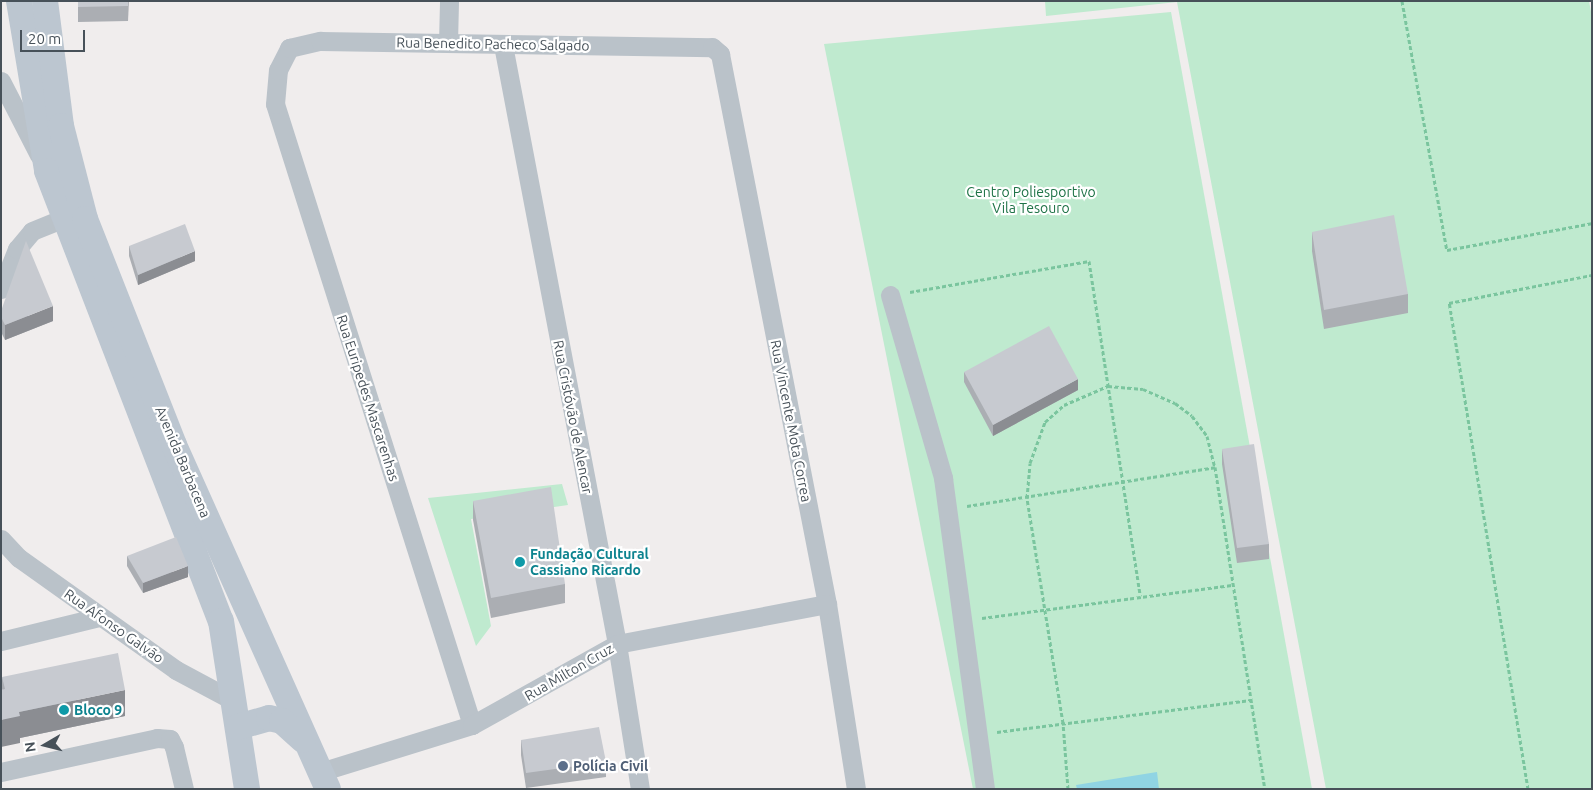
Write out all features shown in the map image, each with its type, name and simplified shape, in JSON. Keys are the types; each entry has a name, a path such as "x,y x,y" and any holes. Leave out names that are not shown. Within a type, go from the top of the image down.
{"main road":[{"name":"Avenida Barbacena","path":"19,1 47,171 222,621 247,789"},
{"name":"Avenida Barbacena","path":"45,1 61,126 85,220 171,436 324,780"},
{"path":"234,702 294,729 309,746"},
{"path":"238,727 269,718"}],"street":[{"path":"448,43 449,1"},
{"name":"Rua Benedito Pacheco Salgado","path":"278,70 289,48 320,41 502,45 712,46 720,54"},
{"name":"Rua Cristóvão de Alencar","path":"502,45 616,644 640,789"},
{"name":"Rua Vincente Mota Correa","path":"720,54 827,604 856,789"},
{"name":"Rua Euripedes Mascarenhas","path":"278,70 275,104 472,725"},
{"path":"1,81 47,171"},
{"path":"1,289 17,249 32,231 64,218"},
{"path":"890,295 943,478 985,789"},
{"name":"Rua Afonso Galvão","path":"1,539 19,558 176,670 234,702"},
{"name":"Rua Milton Cruz","path":"324,780 472,725 616,644 827,604"},
{"path":"1,640 99,616"},
{"path":"1,772 157,738 170,740 174,748 184,789"}],"path":[{"path":"1402,1 1446,250 1592,223"},
{"path":"890,295 1089,260 1140,596"},
{"path":"1528,789 1449,303 1592,274"},
{"path":"1068,789 1063,723 1042,608 1027,498 1030,463 1045,422 1064,405 1108,386 1143,390 1175,403 1192,416 1207,436 1216,467 1265,789"},
{"path":"947,509 1027,498 1123,480 1216,467"},
{"path":"962,621 1042,608 1234,585"},
{"path":"978,734 1252,700"}],"green space":[{"path":"1045,1 1589,1 1592,17 1592,789 1326,789 1177,2 1046,16"},
{"name":"Centro Poliesportivo Vila Tesouro","path":"1171,12 1312,789 973,789 824,44"},
{"path":"562,484 568,505 471,519 491,626 476,646 428,498"}],"water":[{"path":"1157,772 1159,789 1077,789 1076,785"}],"building":[{"path":"78,1 128,1 128,6 78,7"},
{"path":"1394,215 1408,294 1324,310 1312,232"},
{"path":"185,224 195,251 138,275 129,246"},
{"path":"26,241 53,306 5,325 1,317 1,311"},
{"path":"1049,326 1078,379 993,425 964,372"},
{"path":"1254,444 1269,544 1237,548 1222,449"},
{"name":"Fundação Cultural Cassiano Ricardo","path":"551,487 565,584 491,598 473,501"},
{"path":"176,537 188,566 143,583 127,556"},
{"path":"118,653 125,690 19,712 20,716 1,720 1,690 5,689 2,677"},
{"path":"599,727 606,762 526,773 521,740"}],"place":[{"name":"Fundação Cultural Cassiano Ricardo","path":"520,562"},
{"name":"Bloco 9","path":"64,710"},
{"name":"Polícia Civil","path":"563,766"}]}
